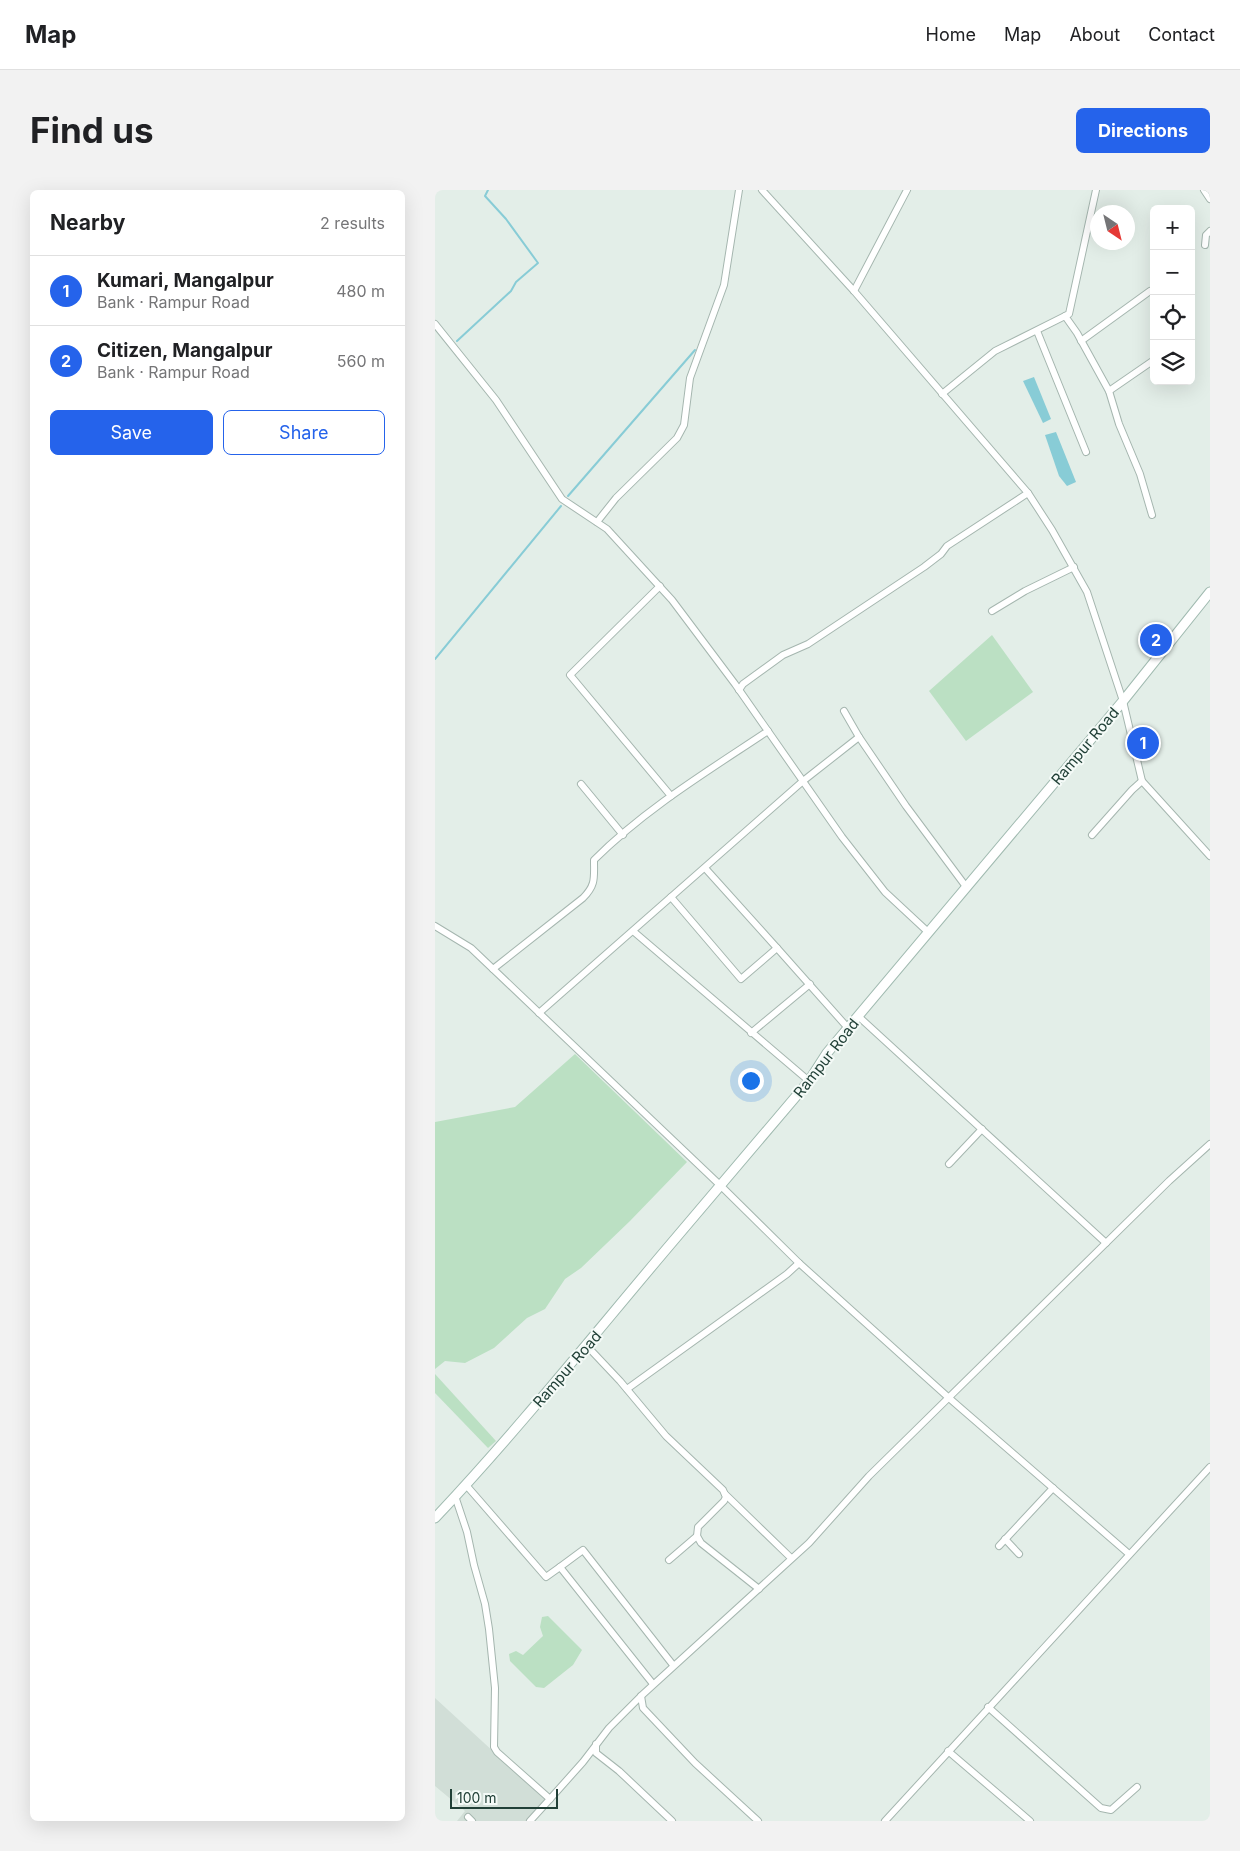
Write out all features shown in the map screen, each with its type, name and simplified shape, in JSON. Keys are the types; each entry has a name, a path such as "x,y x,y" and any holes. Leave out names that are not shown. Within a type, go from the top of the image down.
{"main road":[{"name":"Rampur Road","path":"435,1518 587,1346 809,1081 827,1053 1123,701 1210,592"}],"street":[{"path":"597,522 617,498 677,438 684,426 690,378 724,285 739,190"},
{"path":"762,190 854,291 1028,493 1087,592 1123,701 1142,781 1210,856"},
{"path":"854,291 907,190"},
{"path":"942,394 995,350 1069,314 1097,190"},
{"path":"1204,190 1210,199"},
{"path":"1205,245 1206,236 1210,231"},
{"path":"1081,340 1150,291"},
{"path":"1065,316 1081,340 1109,391 1119,424 1140,474 1152,514"},
{"path":"435,324 496,400 563,499 607,530 660,586 739,690 842,837 885,892 928,932"},
{"path":"1037,331 1086,452"},
{"path":"1109,391 1150,363"},
{"path":"739,690 743,684 783,655 808,644 924,567 941,554 947,546 1028,493"},
{"path":"992,611 1025,591 1073,567"},
{"path":"660,586 570,675 671,796"},
{"path":"845,711 859,737 906,806 967,888"},
{"path":"493,969 592,890 594,883 594,860 623,834 671,796 768,731"},
{"path":"539,1013 803,781 859,737"},
{"path":"1092,835 1142,781"},
{"path":"581,784 623,834"},
{"path":"705,868 811,984 848,1028"},
{"path":"671,897 741,979 777,948"},
{"path":"435,926 471,948 721,1186 799,1263 949,1398 1129,1554"},
{"path":"633,931 809,1081"},
{"path":"751,1033 811,984"},
{"path":"858,1016 1106,1243"},
{"path":"949,1164 982,1129"},
{"path":"530,1821 583,1762 609,1728 653,1684 791,1558 809,1544 869,1476 1169,1181 1210,1144"},
{"path":"627,1389 787,1274 799,1263"},
{"path":"587,1346 627,1389 666,1436 791,1558"},
{"path":"885,1821 948,1750 1210,1467"},
{"path":"466,1485 546,1577 583,1550 673,1666"},
{"path":"999,1546 1053,1488"},
{"path":"725,1494 724,1501 698,1527 697,1536 701,1543 759,1589"},
{"path":"455,1496 467,1532 485,1604 495,1688 494,1747 497,1752 550,1799"},
{"path":"669,1560 697,1536"},
{"path":"1005,1539 1019,1554"},
{"path":"560,1567 653,1684"},
{"path":"641,1696 643,1708 695,1763 758,1821"},
{"path":"988,1708 1101,1808 1111,1810 1137,1787"},
{"path":"596,1744 596,1753 619,1771 672,1821"},
{"path":"948,1750 1030,1821"},
{"path":"583,1762 594,1757 603,1760"}],"shaded area":[{"path":"435,1698 545,1799 529,1821 457,1821 465,1811 435,1786"}],"green space":[{"path":"992,635 1033,692 966,741 929,691"},
{"path":"575,1054 687,1162 581,1268 565,1279 545,1309 527,1318 494,1348 465,1363 445,1361 435,1369 435,1122 515,1107"},
{"path":"435,1374 496,1441 488,1448 435,1393"},
{"path":"548,1616 582,1650 573,1665 544,1688 536,1687 510,1661 509,1654 516,1651 523,1655 543,1636 540,1627 542,1617"}],"water":[{"path":"1034,377 1051,419 1043,423 1023,381"},
{"path":"1056,432 1076,482 1067,486 1059,476 1045,435"}],"waterway":[{"path":"457,341 511,291 516,282 538,263 506,219 485,196 488,190"},
{"path":"568,496 695,350"},
{"path":"435,659 561,506"}],"place":[{"name":"Citizen, Mangalpur","path":"1156,640"},
{"name":"Kumari, Mangalpur","path":"1143,743"}]}
